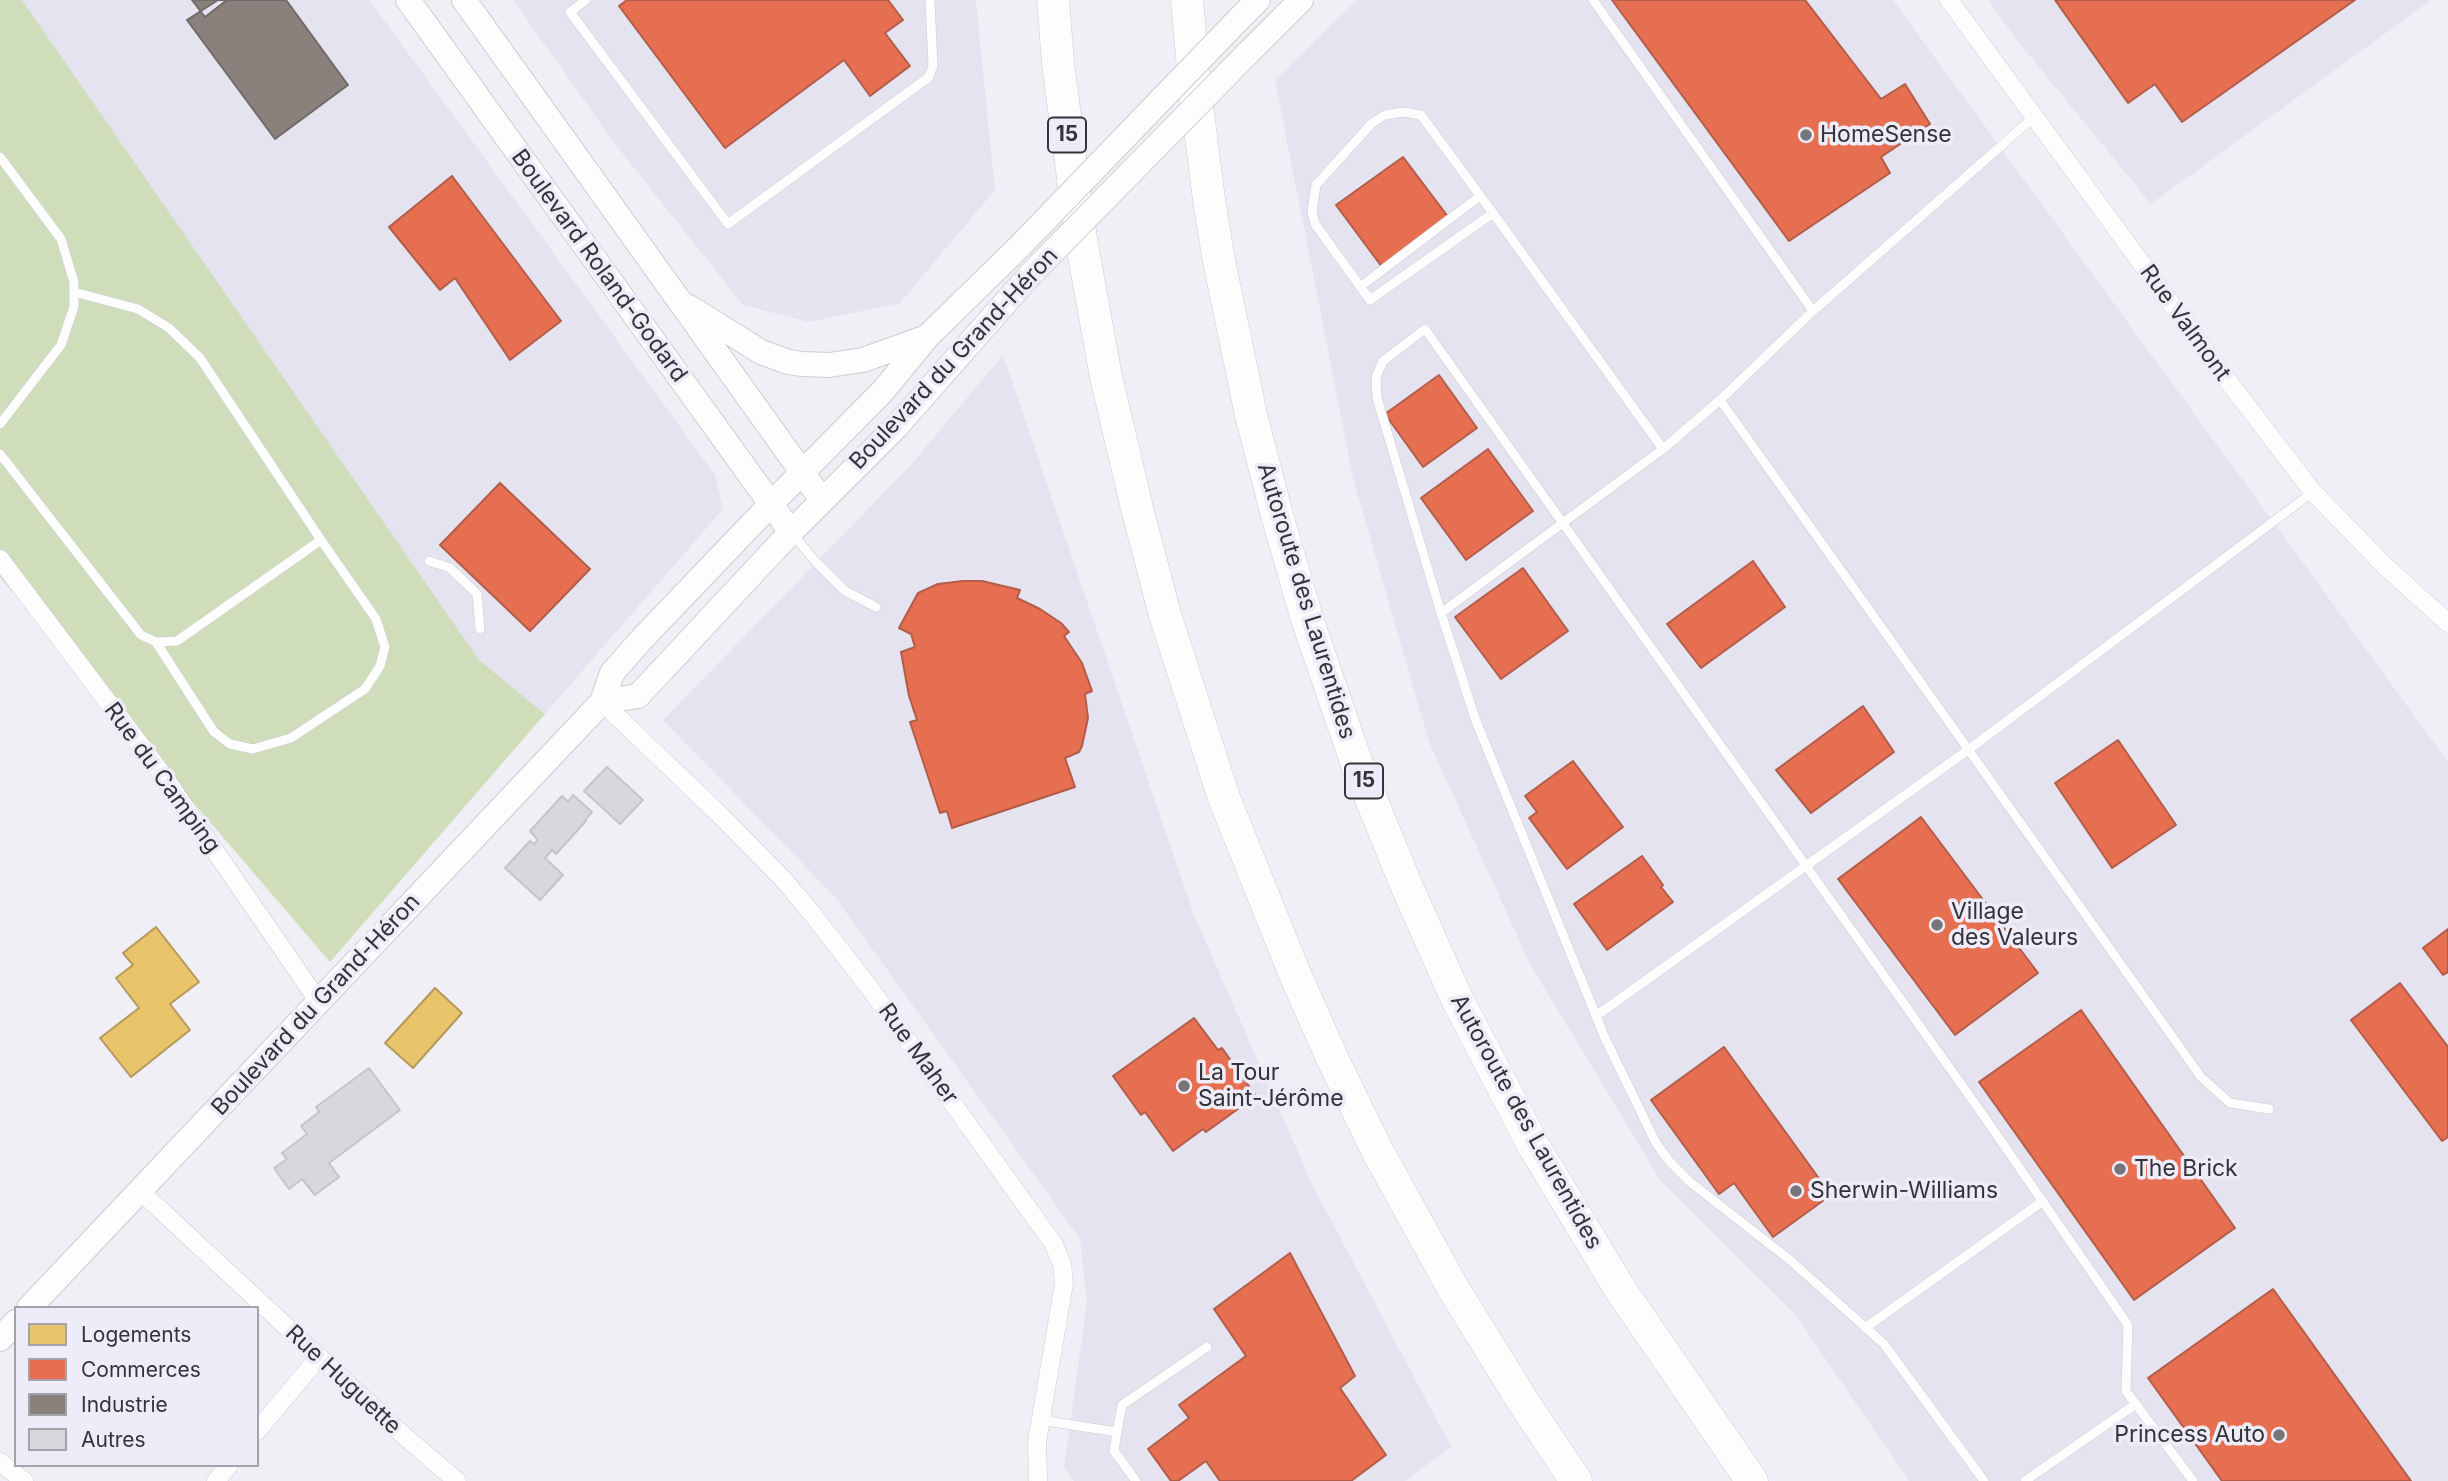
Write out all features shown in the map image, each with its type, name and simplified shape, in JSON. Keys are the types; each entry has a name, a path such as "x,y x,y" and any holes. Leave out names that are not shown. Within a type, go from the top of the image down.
{"highway":[{"name":"15","path":"1053,0 1058,63 1081,239 1111,398 1165,615 1224,798 1294,972 1378,1152 1453,1288 1576,1481"},
{"name":"Autoroute des Laurentides","path":"1187,0 1199,127 1215,234 1251,415 1308,622 1362,777 1457,999 1533,1145 1620,1289 1752,1481"}],"street":[{"name":"Boulevard Roland-Godard","path":"408,0 791,532"},
{"name":"Boulevard Roland-Godard","path":"464,0 822,500"},
{"name":"Boulevard du Grand-Héron","path":"31,1306 602,702 612,673 641,640 882,392 928,337 1258,0"},
{"name":"Boulevard du Grand-Héron","path":"602,702 638,696 791,532 896,427 1028,277 1301,0"},
{"name":"Rue Valmont","path":"1950,0 2215,364 2313,492 2385,566 2448,623"},
{"path":"677,300 761,352 788,362 829,365 863,360 928,337"},
{"name":"Rue du Camping","path":"0,559 162,774 319,1002"},
{"name":"Rue Maher","path":"602,702 719,814 810,911 863,978 1048,1235 1060,1258 1063,1283 1035,1451 1038,1481"},
{"name":"Rue Huguette","path":"139,1190 402,1435 457,1481"},
{"path":"0,1339 14,1324"},
{"path":"259,1429 319,1357"},
{"path":"0,1462 24,1481"},
{"path":"216,1481 227,1467"}],"lane":[{"path":"586,0 570,12 728,224 929,77 933,66 930,0"},
{"path":"1593,0 1813,311"},
{"path":"1493,214 1370,300 1315,224 1311,212 1316,185 1372,123 1385,115 1404,112 1421,115 1480,196 1663,449"},
{"path":"1441,613 1663,449 1720,400 1813,311 2034,117"},
{"path":"0,157 61,239 74,282 74,307 61,345 0,424"},
{"path":"1360,287 1480,196"},
{"path":"74,292 138,309 170,328 200,358 376,619 384,647 380,666 365,689 291,738 253,749 230,744 214,732 156,642"},
{"path":"1984,1481 1884,1345 1790,1260 1690,1182 1669,1160 1656,1143 1605,1038 1493,765 1441,613 1377,398 1377,377 1382,361 1425,329 2128,1325 2126,1391 2193,1481"},
{"path":"1720,400 2201,1077 2231,1103 2269,1109"},
{"path":"0,454 141,635 156,642 177,641 321,540"},
{"path":"1597,1016 1968,750 2313,492"},
{"path":"791,532 845,591 876,607"},
{"path":"429,561 450,568 477,594 480,629"},
{"path":"1866,1328 2043,1201"},
{"path":"1136,1481 1114,1451 1122,1405 1207,1347"},
{"path":"2025,1481 2136,1404"},
{"path":"1040,1420 1117,1432"}],"shaded area":[{"path":"22,0 369,0 449,109 715,475 723,509 545,714 479,660 376,516"},
{"path":"513,0 976,0 995,190 900,303 809,322 743,305 615,144"},
{"path":"1357,0 1893,0 2448,762 2448,1481 1909,1481 1794,1313 1660,1180 1531,966 1429,742 1353,478 1275,80"},
{"path":"1988,0 2431,0 2151,204 2020,44"},
{"path":"1003,355 1194,915 1312,1184 1451,1447 1405,1481 1074,1481 1064,1468 1087,1302 1080,1239 835,897 663,720 909,467"}],"green space":[{"path":"0,0 22,0 479,660 545,714 330,962 0,577"}],"building: Logements":[{"path":"156,927 199,982 170,1004 190,1030 131,1077 100,1038 139,1008 116,978 133,965 123,953"},
{"path":"435,988 462,1013 413,1068 385,1043"}],"building: Commerces":[{"path":"627,0 888,0 903,20 885,33 910,66 870,96 844,60 725,148 619,6"},
{"path":"1612,0 1805,0 1881,99 1905,84 1930,124 1881,157 1890,173 1789,241"},
{"path":"2055,0 2355,0 2182,122 2155,84 2128,103"},
{"path":"1403,157 1449,218 1382,267 1336,205"},
{"path":"452,176 561,321 510,360 455,278 440,290 389,227"},
{"path":"1439,375 1477,428 1423,467 1385,414"},
{"path":"1488,449 1533,511 1466,560 1421,498"},
{"path":"500,483 590,569 530,631 440,545"},
{"path":"1753,561 1785,607 1701,668 1667,624"},
{"path":"1523,568 1568,631 1501,679 1455,617"},
{"path":"982,581 1020,590 1017,598 1061,623 1069,632 1064,636 1082,663 1092,691 1085,694 1088,718 1082,746 1079,752 1065,758 1075,787 952,828 947,811 940,813 910,722 917,720 909,696 901,652 915,647 911,634 899,628 918,593 938,584"},
{"path":"1863,706 1894,752 1811,813 1776,770"},
{"path":"2118,740 2176,825 2112,868 2055,783"},
{"path":"1573,761 1623,827 1567,869 1529,818 1537,812 1525,796"},
{"path":"1921,817 2038,973 1955,1035 1838,879"},
{"path":"1642,856 1673,902 1607,950 1574,904"},
{"path":"2448,929 2448,972 2443,975 2423,948"},
{"path":"2400,983 2448,1047 2448,1137 2442,1141 2351,1020"},
{"path":"2081,1010 2235,1228 2134,1300 1979,1082"},
{"name":"La Tour Saint-Jérôme","path":"1194,1018 1218,1050 1222,1048 1256,1096 1206,1132 1203,1129 1173,1151 1145,1112 1141,1115 1113,1076"},
{"path":"1724,1047 1831,1195 1773,1237 1734,1183 1719,1194 1651,1100"},
{"path":"1290,1253 1355,1376 1340,1388 1386,1455 1351,1481 1220,1481 1206,1461 1178,1481 1171,1481 1148,1449 1189,1418 1179,1405 1246,1356 1214,1309"},
{"path":"2273,1289 2411,1481 2222,1481 2148,1378"}],"building: Industrie":[{"path":"192,0 227,0 205,17"},
{"path":"218,0 286,0 348,85 275,139 187,20"}],"building: Autres":[{"path":"607,767 643,800 620,824 584,791"},
{"path":"573,795 592,812 556,854 552,850 545,858 563,875 540,900 505,868 530,841 534,844 538,840 530,831 562,796 568,802"},
{"path":"369,1068 400,1110 329,1163 339,1177 315,1195 302,1179 289,1189 274,1168 287,1159 282,1153 307,1134 301,1126 319,1112 316,1107"}],"place":[{"name":"HomeSense","path":"1806,135"},
{"name":"Village des Valeurs","path":"1937,925"},
{"name":"La Tour Saint-Jérôme","path":"1184,1086"},
{"name":"The Brick","path":"2120,1169"},
{"name":"Sherwin-Williams","path":"1796,1191"},
{"name":"Princess Auto","path":"2279,1435"}]}
